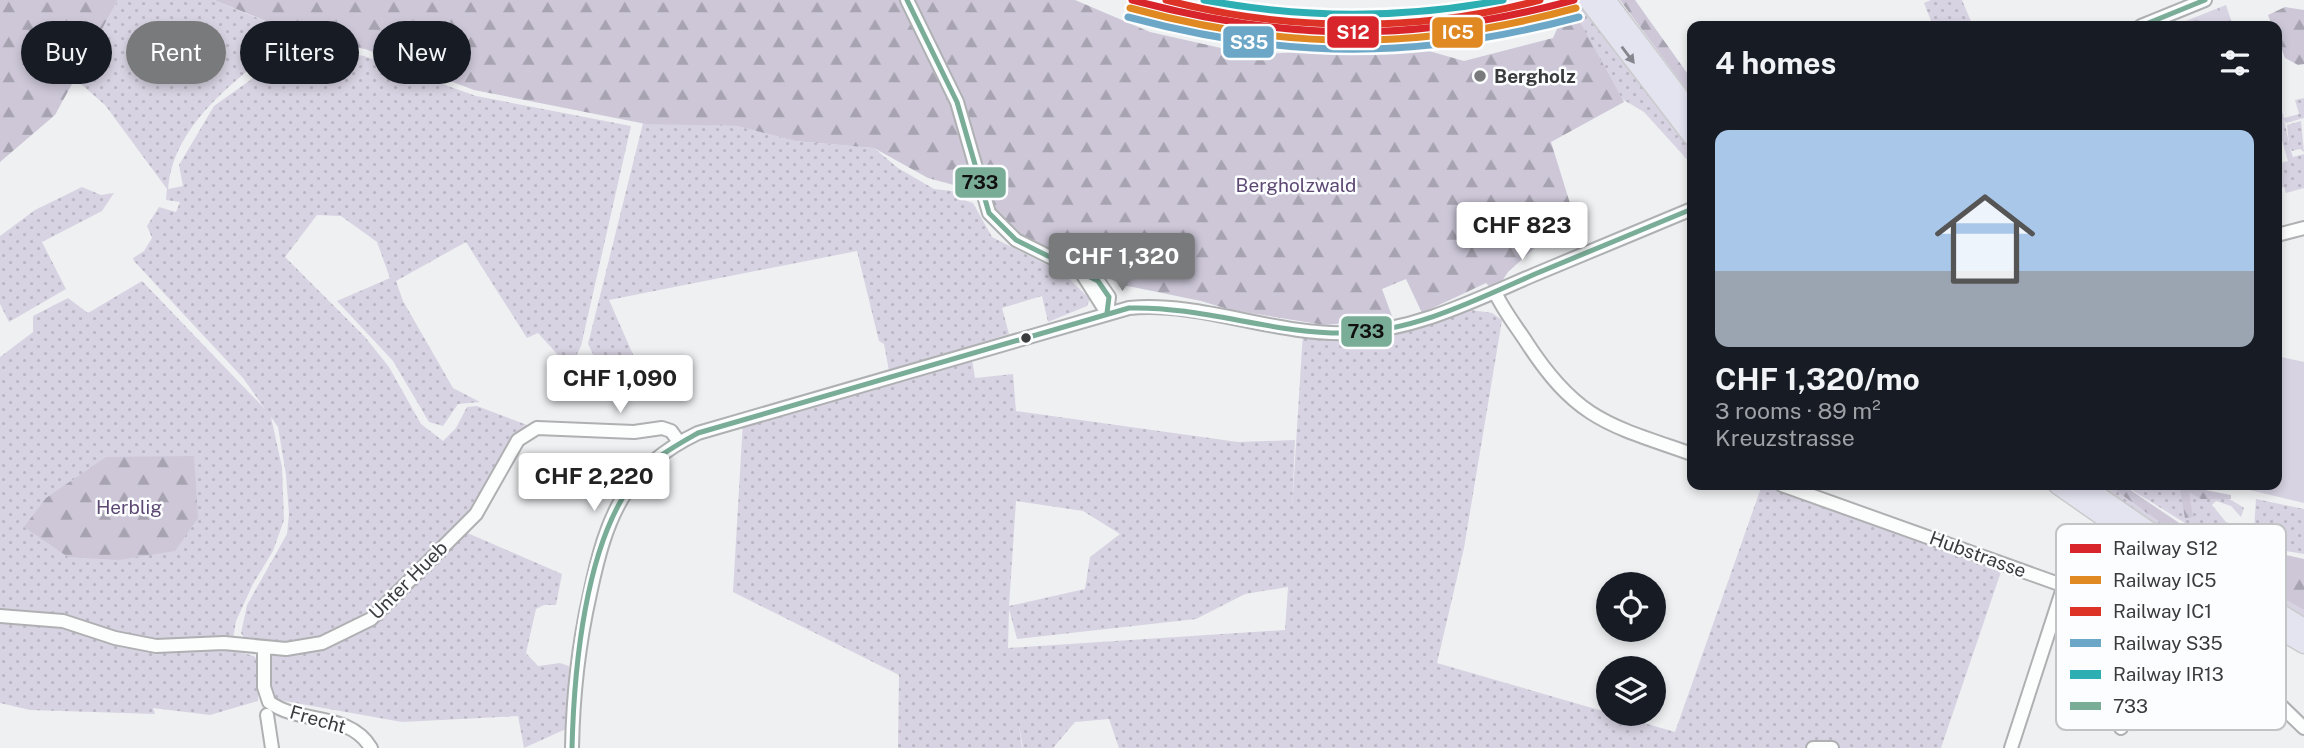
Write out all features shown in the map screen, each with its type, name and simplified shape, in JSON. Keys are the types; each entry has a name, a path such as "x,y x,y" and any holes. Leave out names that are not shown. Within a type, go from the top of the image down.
{"highway":[{"path":"1588,0 1687,129"},
{"path":"1606,0 1687,107"},
{"path":"2065,490 2114,524"},
{"path":"2089,490 2139,524"},
{"path":"2286,617 2304,628"},
{"path":"2286,633 2304,644"}],"street":[{"path":"907,0 957,102 989,213 1016,240 1080,272 1107,313"},
{"path":"2153,21 2205,0"},
{"path":"572,748 575,670 603,539 611,516 645,467 679,442 715,426 1107,313 1143,307 1303,332 1350,333 1410,324 1495,292 1687,211"},
{"path":"2282,234 2304,228"},
{"path":"1495,292 1545,371 1577,405 1609,424 1687,452"},
{"name":"Unter Hueb","path":"0,616 63,621 115,638 156,646 224,643 264,649 295,648 323,643 371,619 475,514 518,440 527,432 537,428 634,432 667,428 679,442"},
{"name":"Hubstrasse","path":"1796,490 2056,582"},
{"path":"2011,748 2056,610"},
{"name":"Frecht","path":"264,649 264,687 269,702 288,711 351,728 371,748"},
{"name":"Hubstrasse","path":"2286,711 2304,728"},
{"path":"267,715 272,748"},
{"path":"1813,748 1832,748"}],"green space":[{"path":"0,0 118,0 106,21 21,21 21,84 72,84 55,115 0,162"},
{"path":"118,0 214,0 265,21 240,21 240,78 215,100 183,141 173,164 168,189 183,186 179,165 214,106 245,84 359,84 359,55 373,59 373,84 442,84 476,96 631,126 581,346 570,368 538,333 527,338 466,242 396,281 403,301 453,388 480,402 458,404 443,426 429,422 393,361 337,301 390,278 377,242 341,216 317,215 285,257 365,337 389,367 421,424 443,441 456,428 467,407 477,406 527,425 477,505 458,529 363,618 325,639 278,646 248,643 241,633 247,605 287,534 289,514 286,475 278,427 271,417 282,467 284,520 273,551 253,584 236,621 233,639 159,642 0,613 0,357 33,332 33,316 68,298 88,313 142,281 265,409 243,378 134,261 133,258 144,251 152,238 147,226 159,207 176,212 180,202 166,200 167,189 105,105 81,84 112,84 112,21 107,21"},
{"name":"Bergholzwald","path":"214,0 1075,0 1150,32 1252,55 1361,48 1387,39 1464,61 1553,38 1567,7 1581,24 1624,102 1551,142 1573,213 1508,272 1495,292 1486,283 1422,313 1406,279 1382,289 1393,319 1324,325 1231,310 1123,285 1023,237 998,217 987,194 928,178 874,148 795,141 737,126 646,124 474,90 458,84 471,84 471,21 373,21 373,52 359,48 359,21 266,21"},
{"path":"1620,0 1635,0 1687,73 1687,90"},
{"path":"1931,0 1962,0 1971,21 1931,21 1924,3"},
{"path":"1580,2 1687,143 1687,159 1644,112 1622,99 1567,7"},
{"path":"2226,5 2231,21 2186,21"},
{"path":"2285,7 2304,10 2304,64 2298,65 2285,58 2282,50 2282,21 2270,21 2268,15"},
{"path":"2304,98 2304,118 2286,123 2284,120 2289,143 2287,125 2301,121 2304,152 2300,149 2292,151 2290,148 2293,157 2304,154 2304,188 2286,193 2282,188 2282,163 2288,161 2282,141 2282,112 2284,118 2299,114 2295,100"},
{"path":"643,123 737,126 795,141 874,148 898,168 934,189 961,192 961,199 973,203 992,237 1063,273 1090,299 1087,306 1048,322 1042,296 1002,308 1009,334 889,371 884,344 879,341 857,251 609,300 646,384 615,399 588,344"},
{"path":"82,187 101,195 114,193 102,211 42,242 66,289 9,322 0,304 0,236 35,210"},
{"path":"1458,308 1492,313 1502,320 1464,548 1437,663 1596,709 1596,726 1654,726 1675,732 1760,490 1796,490 2004,563 1941,748 1119,748 1109,719 1075,722 1053,748 1023,748 1019,725 1022,748 898,748 899,675 733,592 743,421 971,353 975,378 1013,374 1016,411 1238,442 1295,440 1292,508 1303,332 1350,333","holes":["1016,501 1083,511 1120,534 1090,557 1085,589 1009,606","1288,587 1285,630 1008,648 1009,609 1017,639 1196,619 1245,594"]},
{"path":"2282,357 2304,362 2304,503 2250,490 2282,490"},
{"name":"Herblig","path":"194,456 198,518 175,551 119,560 68,557 24,527 46,498 106,457"},
{"path":"2103,490 2115,490 2162,524 2153,524"},
{"path":"2115,490 2130,490 2181,524 2162,524"},
{"path":"2132,490 2202,490 2231,500 2244,508 2241,517 2231,506 2216,501 2212,505 2226,522 2232,524 2185,523"},
{"path":"2180,490 2205,490 2231,495 2231,499 2201,499 2189,492 2193,517 2185,518"},
{"path":"2256,499 2304,509 2304,554 2286,551 2286,524 2254,524"},
{"path":"463,531 562,574 556,605 544,605 536,609 526,653 538,666 560,663 569,666 568,728 524,748 518,716 402,722 273,699 267,689 270,651 317,651 370,625"},
{"path":"2286,555 2304,559 2304,610 2286,600"},
{"path":"2286,600 2304,610 2304,618 2286,607"},
{"path":"0,622 43,623 153,651 228,649 254,656 260,663 258,701 210,715 153,708 155,714 30,710 0,703"}],"rail line":[{"name":"S12","path":"1132,0 1245,24 1353,32 1461,24 1574,0"},
{"name":"IC1","path":"1166,0 1259,18 1353,24 1448,18 1540,0"},
{"name":"IR13","path":"1204,0 1279,11 1354,14 1428,11 1503,0"},
{"name":"IC5","path":"1130,8 1244,32 1353,40 1462,32 1576,8"},
{"name":"S35","path":"1128,17 1243,41 1353,49 1463,41 1579,17"}],"transit line":[{"name":"733","path":"907,0 957,102 989,213 1016,240 1098,281 1109,297 1107,313"},
{"name":"733","path":"2153,21 2205,0"},
{"name":"733","path":"572,748 576,682 585,608 604,538 617,507 641,473 664,454 698,433 1129,308 1185,311 1294,330 1322,332 1350,333 1398,327 1468,304 1687,211"}],"place":[{"name":"Bergholz","path":"1480,76"}]}
